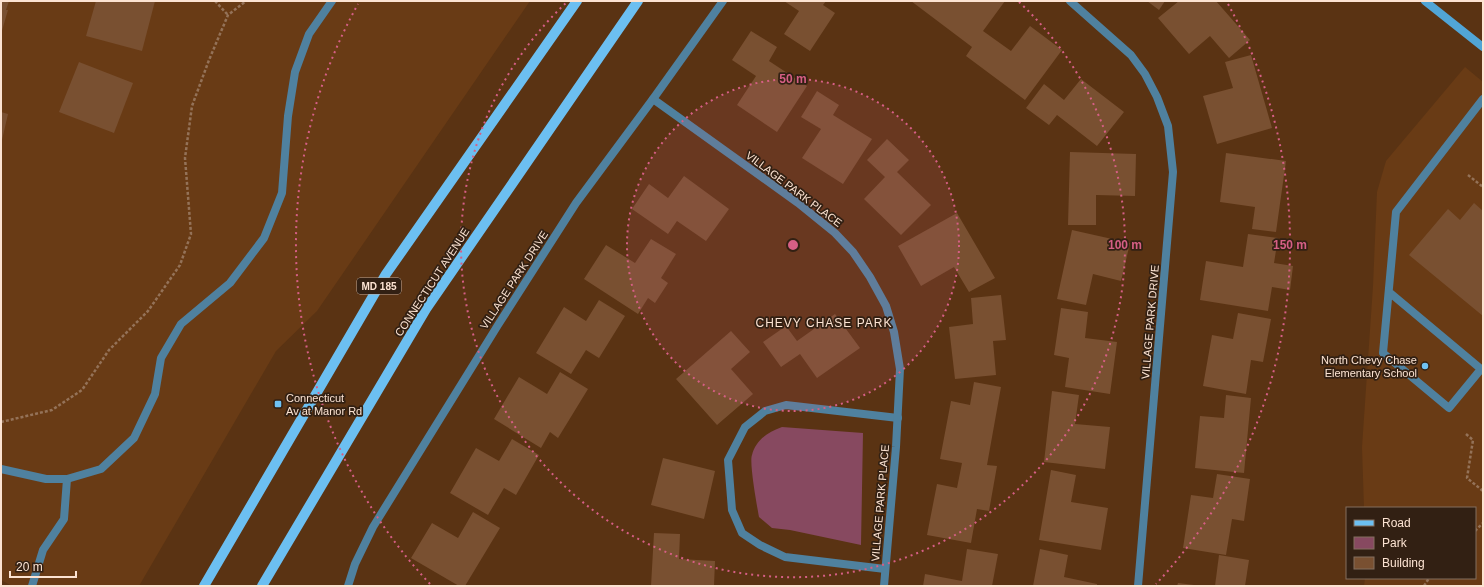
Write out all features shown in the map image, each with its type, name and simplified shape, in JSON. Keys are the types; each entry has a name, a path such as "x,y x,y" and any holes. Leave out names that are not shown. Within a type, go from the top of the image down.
{"main road":[{"name":"MD 185","path":"204,586 386,274 577,1"},
{"name":"CONNECTICUT AVENUE","path":"262,586 426,309 638,1"},
{"path":"1425,1 1483,47"}],"street":[{"path":"1,469 46,479 66,479 101,469 134,438 155,394 161,358 181,324 230,283 264,238 282,193 288,116 295,72 309,34 332,1"},
{"name":"VILLAGE PARK DRIVE","path":"348,586 355,564 373,527 498,325 576,203 723,1"},
{"name":"VILLAGE PARK DRIVE","path":"1070,1 1131,55 1145,74 1157,97 1168,126 1173,172 1138,586"},
{"name":"VILLAGE PARK PLACE","path":"653,99 798,203 835,233 853,252 870,277 886,306 894,332 900,369 896,448 884,586"},
{"path":"1389,292 1481,369 1449,408 1383,353 1396,212 1483,99"},
{"path":"885,568 785,557 760,545 742,533 732,510 728,460 745,427 765,411 786,405 898,418"},
{"path":"32,586 43,550 64,519 66,479"}],"path":[{"path":"215,1 228,15"},
{"path":"1,422 52,410 82,390 109,350 148,311 180,264 191,234 185,158 192,106 208,60 228,15 246,1"},
{"path":"1468,175 1483,187"},
{"path":"1466,434 1473,440 1467,478 1483,491"}],"shaded area":[{"path":"1,1 530,1 317,311 276,351 139,586 12,586 1,580"},
{"name":"North Chevy Chase Elementary School","path":"1465,67 1483,82 1483,586 1364,586 1365,579 1476,579 1476,507 1364,507 1362,447 1373,286 1377,192 1386,161"}],"green space":[{"path":"782,427 863,433 861,545 790,530 772,528 759,517 752,475 752,455 756,445 763,437"}],"building":[{"path":"1,1 9,1 1,34"},
{"path":"96,1 155,1 142,51 86,36"},
{"path":"784,1 826,1 823,5 835,13 810,51 784,34 799,11"},
{"path":"911,1 1005,1 983,31 1011,51 1030,26 1062,50 1025,100 966,56 972,47"},
{"path":"1147,1 1165,1 1159,10"},
{"path":"1179,1 1216,1 1250,40 1229,58 1210,36 1189,54 1158,18"},
{"path":"751,31 777,47 769,61 807,86 777,132 737,105 756,76 732,60"},
{"path":"1251,55 1272,128 1217,144 1203,96 1233,88 1225,62"},
{"path":"79,62 133,83 114,133 59,112"},
{"path":"1081,79 1124,112 1097,146 1057,115 1049,125 1026,108 1044,84 1064,100"},
{"path":"817,91 839,105 833,115 872,139 843,184 802,158 821,129 801,117"},
{"path":"1,112 8,114 2,140 1,140"},
{"path":"887,139 909,160 897,172 931,205 901,235 864,199 885,177 867,160"},
{"path":"1070,152 1136,154 1135,196 1096,195 1096,225 1068,225"},
{"path":"1226,153 1286,161 1276,232 1252,229 1255,207 1220,202"},
{"path":"684,176 729,209 706,241 677,221 668,234 632,209 649,184 668,198"},
{"path":"1474,203 1483,211 1483,316 1409,255 1448,209 1460,220"},
{"path":"957,213 995,278 969,292 954,267 921,286 898,246"},
{"path":"1072,230 1130,243 1121,281 1093,274 1086,305 1057,299"},
{"path":"1248,234 1278,238 1274,263 1293,266 1290,290 1272,287 1268,311 1200,300 1206,261 1243,267"},
{"path":"651,239 676,254 661,278 668,283 655,303 648,298 638,314 584,279 606,245 635,263"},
{"path":"1001,295 1006,340 993,341 996,375 955,379 949,327 973,324 971,298"},
{"path":"599,300 625,316 599,358 586,350 571,374 536,353 564,307 586,321"},
{"path":"1061,308 1088,312 1085,338 1117,342 1110,394 1065,387 1069,358 1054,355"},
{"path":"1238,313 1271,319 1263,362 1251,360 1246,394 1203,386 1212,335 1233,339"},
{"path":"835,314 860,348 817,378 800,354 781,367 763,342 786,326 797,341"},
{"path":"731,331 750,352 731,369 753,394 717,425 676,379"},
{"path":"560,372 588,389 558,438 550,432 541,448 494,419 519,377 547,394"},
{"path":"974,382 1001,387 987,465 997,466 989,511 977,509 971,543 927,535 937,484 957,488 962,463 940,459 951,401 970,405"},
{"path":"1052,391 1079,395 1075,424 1110,427 1105,469 1044,462"},
{"path":"1226,395 1251,398 1244,473 1195,468 1200,416 1224,418"},
{"path":"512,439 539,455 516,495 504,488 488,515 450,493 476,448 499,461"},
{"path":"663,458 715,471 704,519 651,505"},
{"path":"1051,470 1076,475 1071,502 1108,508 1101,550 1039,540"},
{"path":"1217,474 1250,479 1244,521 1232,519 1226,555 1183,548 1191,495 1213,498"},
{"path":"473,512 500,528 465,586 459,586 411,558 432,523 458,538"},
{"path":"654,533 680,534 679,559 715,561 714,586 651,586"},
{"path":"967,549 998,554 992,586 923,586 925,574 962,581"},
{"path":"1040,549 1068,555 1064,577 1097,584 1097,586 1033,586"},
{"path":"1219,555 1249,560 1245,586 1215,586"},
{"path":"1178,583 1194,585 1194,586 1177,586"}],"place":[{"name":"North Chevy Chase Elementary School","path":"1425,366"},
{"name":"Connecticut Av at Manor Rd","path":"278,404"}],"district":[{"name":"CHEVY CHASE PARK","path":"824,323"}]}
